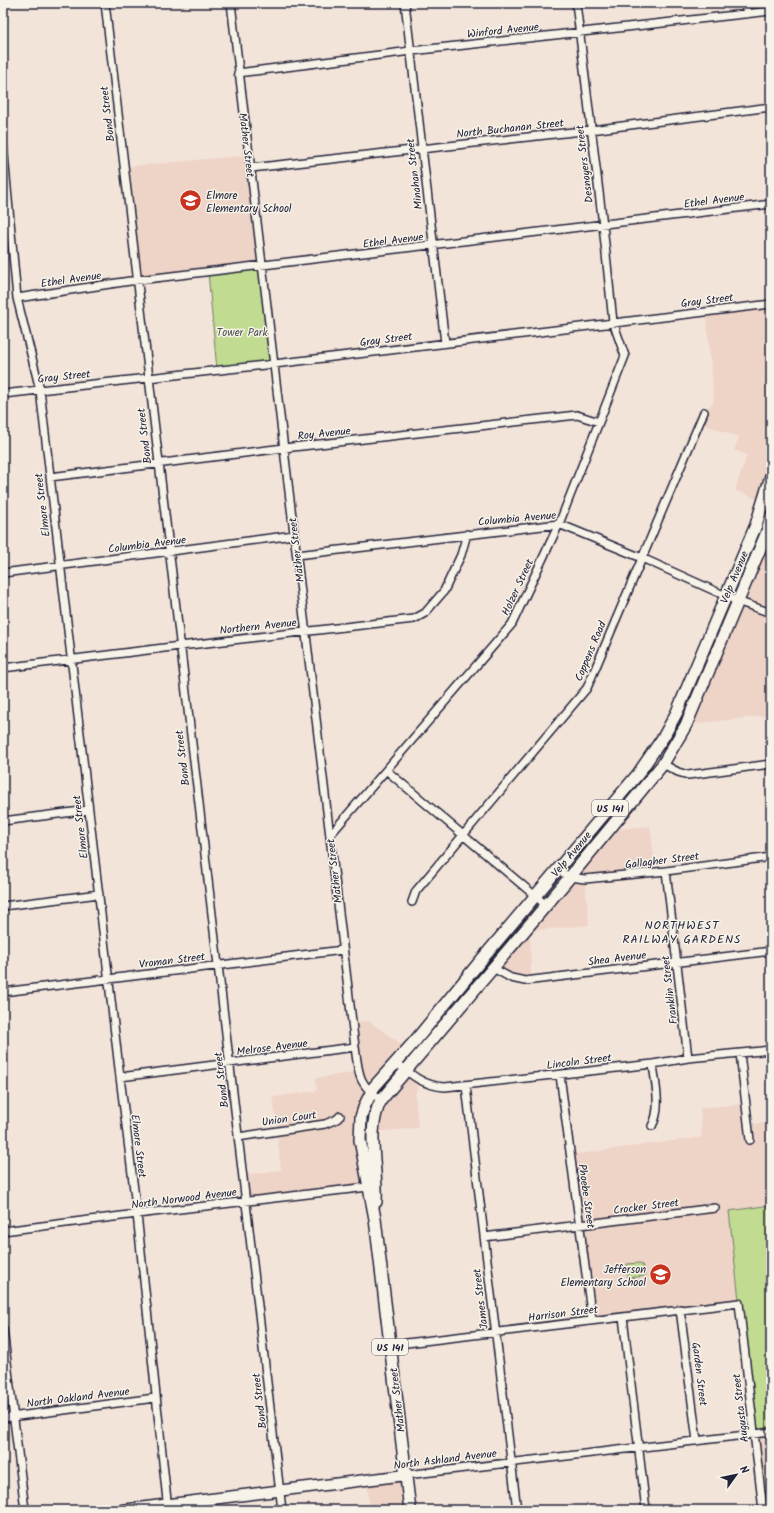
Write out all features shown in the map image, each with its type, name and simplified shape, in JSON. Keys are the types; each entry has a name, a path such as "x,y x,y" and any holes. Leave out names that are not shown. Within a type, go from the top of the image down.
{"main road":[{"name":"Velp Avenue","path":"371,1092 638,774 662,740 677,712 756,525 771,476"},
{"name":"Velp Avenue","path":"381,1100 570,877 663,764 686,725 737,601 769,529 771,517"},
{"name":"Mather Street","path":"371,1092 361,1117 360,1134 368,1187 376,1219 410,1510"},
{"name":"Mather Street","path":"376,1219 377,1197 373,1131 376,1110 381,1100"}],"street":[{"name":"Bond Street","path":"105,3 282,1510"},
{"name":"Mather Street","path":"231,3 238,73 251,168 355,1048 360,1078 364,1086 381,1100"},
{"name":"Minahan Street","path":"405,3 445,343"},
{"name":"Desnoyers Street","path":"576,3 603,225 613,323"},
{"path":"745,3 747,14"},
{"name":"Winford Avenue","path":"238,73 411,51 771,11"},
{"name":"North Buchanan Street","path":"251,168 591,130 771,106"},
{"name":"Elmore Street","path":"3,144 17,298 40,390 88,810 137,1214 155,1398 168,1507"},
{"name":"Ethel Avenue","path":"17,298 137,280 434,246 771,204"},
{"name":"Gray Street","path":"3,394 274,364 771,304"},
{"name":"Holzer Street","path":"330,835 512,624 559,524 625,356 613,323"},
{"name":"Coppens Road","path":"412,902 416,891 587,688 704,412"},
{"name":"Roy Avenue","path":"50,478 284,448 577,416 599,422"},
{"name":"Columbia Avenue","path":"297,555 559,524 642,558 737,601 771,613"},
{"name":"Northern Avenue","path":"3,668 414,619 425,613 444,591 461,555 467,534"},
{"name":"Columbia Avenue","path":"3,573 169,553 294,535"},
{"path":"663,764 678,772 688,775 771,764"},
{"path":"386,770 546,905"},
{"path":"3,821 88,810"},
{"name":"Gallagher Street","path":"558,870 570,877 585,879 666,871 771,857"},
{"name":"Franklin Street","path":"666,871 688,1058"},
{"path":"3,906 99,894"},
{"name":"Vroman Street","path":"3,992 343,950"},
{"name":"Shea Avenue","path":"493,968 511,978 525,981 771,951"},
{"name":"Melrose Avenue","path":"120,1077 355,1048"},
{"name":"Lincoln Street","path":"396,1062 419,1081 430,1086 445,1087 466,1086 653,1064 688,1058 771,1050"},
{"path":"740,1053 750,1140"},
{"path":"652,1126 658,1107 653,1064"},
{"name":"Phoebe Street","path":"560,1075 592,1320"},
{"name":"James Street","path":"466,1086 517,1510"},
{"name":"Union Court","path":"238,1136 325,1124 337,1119 340,1116"},
{"name":"North Norwood Avenue","path":"3,1231 368,1187"},
{"name":"Crocker Street","path":"484,1237 715,1208"},
{"name":"Harrison Street","path":"390,1345 739,1303"},
{"name":"Augusta Street","path":"739,1303 762,1510"},
{"name":"Garden Street","path":"680,1309 697,1441"},
{"path":"623,1317 646,1510"},
{"path":"3,1329 25,1510"},
{"name":"North Oakland Avenue","path":"3,1418 155,1398"},
{"name":"North Ashland Avenue","path":"122,1510 168,1507 406,1475 771,1432"}],"shaded area":[{"name":"Elmore Elementary School","path":"249,155 262,266 137,280 124,167"},
{"path":"771,304 771,476 764,502 735,490 747,455 734,450 739,437 700,423 704,412 714,401 706,311"},
{"path":"771,526 771,715 686,725"},
{"path":"650,826 656,872 585,879 589,925 530,931 531,980 525,981 493,968 611,828 618,829"},
{"path":"369,1021 408,1049 388,1072 361,1117 368,1187 246,1201 243,1175 281,1170 273,1097 317,1091 315,1078 359,1072 352,1022"},
{"path":"405,1070 420,1081 415,1094 418,1128 373,1132 374,1123"},
{"path":"746,1104 748,1125 771,1122 771,1205 730,1211 739,1303 592,1320 570,1155 702,1137 700,1108"},
{"path":"771,1432 771,1491 761,1492 754,1434"},
{"path":"406,1475 410,1510 370,1510 367,1480"}],"green space":[{"name":"Tower Park","path":"262,266 274,364 217,370 208,272"},
{"path":"771,1205 771,1432 754,1434 729,1211"},
{"path":"639,1263 643,1266 645,1276 628,1278 627,1264"}],"place":[{"name":"Elmore Elementary School","path":"191,201"},
{"name":"Jefferson Elementary School","path":"661,1275"}],"district":[{"name":"NORTHWEST RAILWAY GARDENS","path":"682,932"}]}
